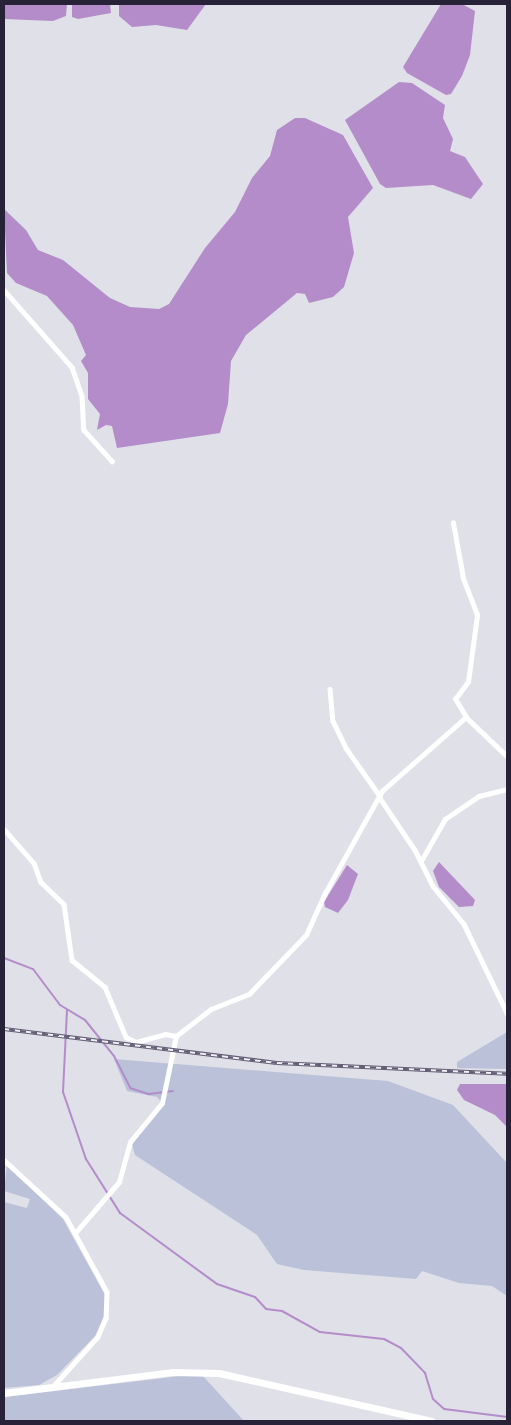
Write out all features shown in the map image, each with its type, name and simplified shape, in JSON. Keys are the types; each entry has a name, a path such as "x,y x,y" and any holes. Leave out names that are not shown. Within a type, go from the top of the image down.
{"street":[{"path":"4,290 72,367 82,396 84,430 112,461"},
{"path":"453,523 463,578 477,615 468,682 454,699 466,716 507,756"},
{"path":"330,689 333,721 346,748 421,862 430,883 475,944 507,1013"},
{"path":"76,1232 119,1182 130,1142 162,1103 170,1049 176,1036 211,1009 249,994 306,935 324,893 380,797 466,716"},
{"path":"421,862 445,819 479,796 507,788"},
{"path":"4,829 34,863 41,882 64,904 72,960 105,987 126,1037 136,1042 165,1034 176,1036"},
{"path":"4,1160 55,1206 76,1232 106,1288 107,1313 98,1337 50,1390"},
{"path":"4,1393 50,1390 172,1372 219,1373 432,1421"}],"shaded area":[{"path":"4,4 67,4 66,16 53,21 4,19"},
{"path":"72,4 110,4 111,13 78,19 72,17"},
{"path":"119,4 206,4 187,30 156,25 132,27 119,16"},
{"path":"441,4 462,4 475,11 470,55 462,76 451,94 446,95 407,73 403,67"},
{"path":"399,82 412,83 445,105 443,118 453,139 450,151 465,157 483,184 471,199 433,185 386,188 380,184 345,120"},
{"path":"295,118 305,118 343,135 373,188 348,217 354,253 344,287 333,297 309,303 305,294 297,293 246,335 231,361 228,404 220,433 117,448 112,426 106,425 97,430 100,414 88,399 88,373 81,361 86,355 73,325 47,296 16,283 7,273 4,209 26,230 38,250 63,260 110,298 130,307 159,309 169,304 205,248 235,212 252,178 270,156 277,130"},
{"path":"439,862 475,900 473,906 459,907 439,887 433,871"},
{"path":"347,865 358,874 348,900 338,913 325,907 324,902"},
{"path":"507,1032 507,1069 457,1068 457,1062"},
{"path":"114,1059 388,1081 453,1105 507,1163 507,1296 492,1286 459,1283 422,1271 416,1279 304,1270 277,1264 257,1235 135,1155 132,1144 164,1105 157,1097 127,1091"},
{"path":"460,1084 507,1084 507,1127 495,1115 464,1100 457,1090"},
{"path":"7,1165 63,1219 105,1295 104,1316 95,1336 57,1375 39,1385 4,1388 4,1202 27,1208 30,1199 4,1191"},
{"path":"189,1375 203,1376 244,1421 4,1421 4,1397"}],"waterway":[{"path":"4,958 33,969 60,1005 85,1020 114,1056 130,1088 149,1094 173,1091"},
{"path":"67,1010 63,1092 86,1159 120,1213 217,1284 255,1297 266,1309 282,1311 320,1332 384,1339 401,1348 425,1373 433,1399 444,1409 507,1417"}],"railway":[{"path":"4,1029 277,1063 507,1074"}]}
